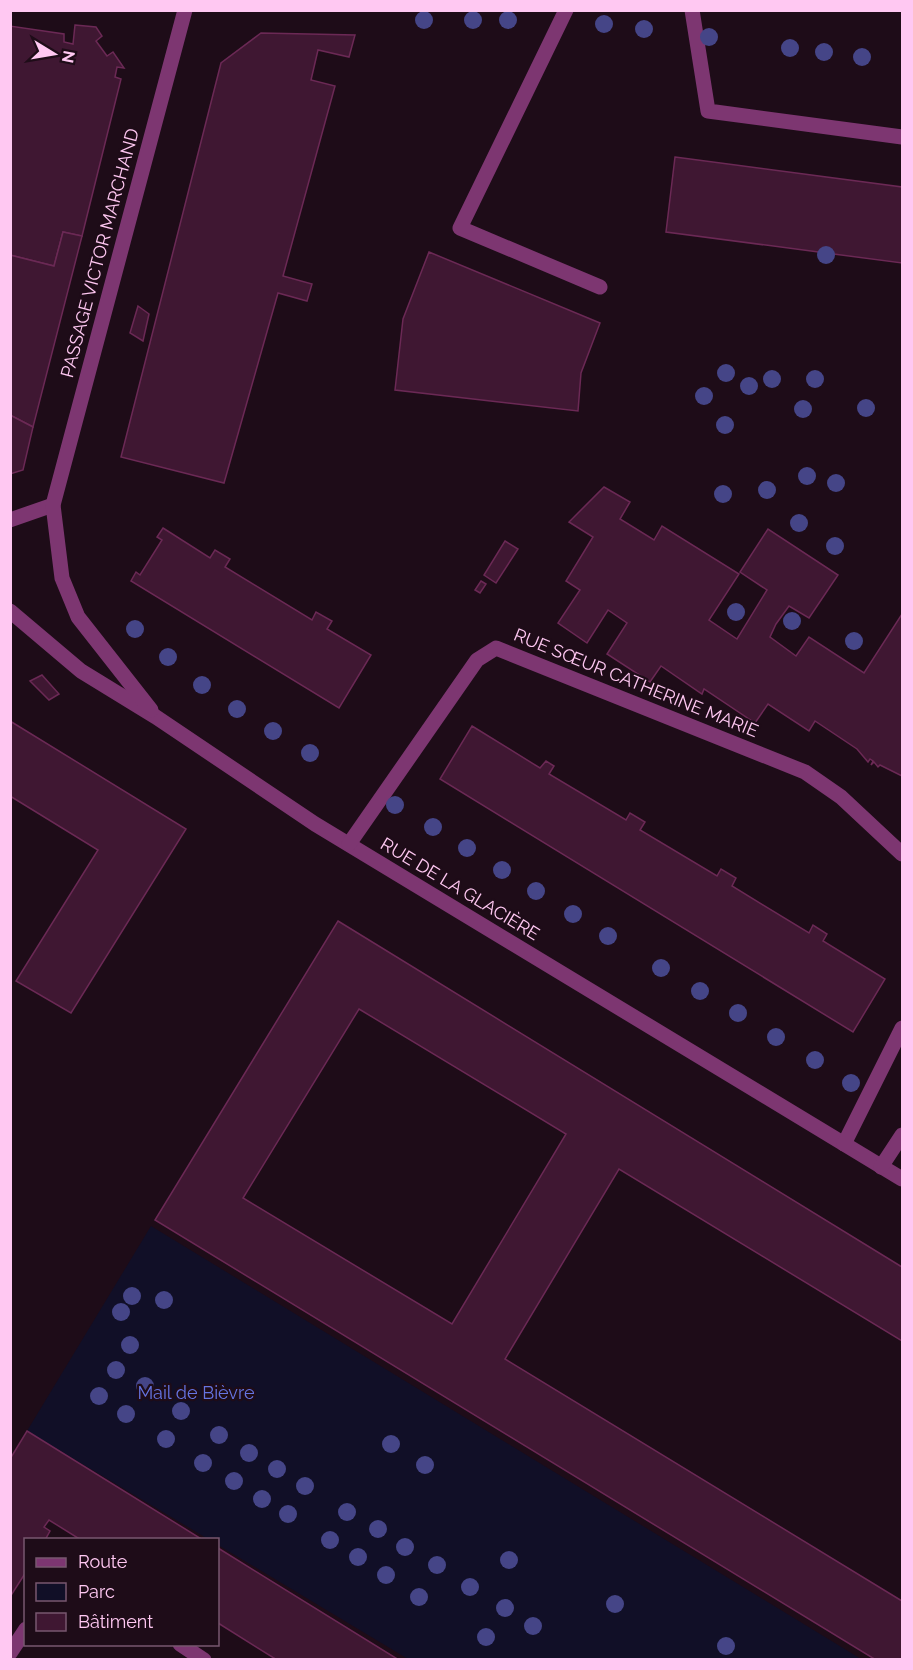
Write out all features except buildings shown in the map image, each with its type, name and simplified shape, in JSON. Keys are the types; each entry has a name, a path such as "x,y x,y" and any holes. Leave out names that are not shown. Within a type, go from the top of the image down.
{"street":[{"name":"PASSAGE VICTOR MARCHAND","path":"156,717 78,618 62,578 53,505 185,10"},
{"path":"566,10 460,228 600,287"},
{"path":"692,10 708,111 903,137"},
{"path":"10,520 53,505"},
{"name":"RUE DE LA GLACIÈRE","path":"10,611 81,671 156,717 349,844 903,1179"},
{"name":"RUE SŒUR CATHERINE MARIE","path":"349,844 477,660 496,648 806,772 842,797 903,854"},
{"path":"844,1144 903,1028"},
{"path":"881,1167 903,1135"},
{"path":"10,1653 24,1632"},
{"path":"183,1646 204,1659"}],"green space":[{"name":"Mail de Bièvre","path":"151,1226 861,1659 408,1659 219,1546 219,1538 206,1538 27,1431"}]}
